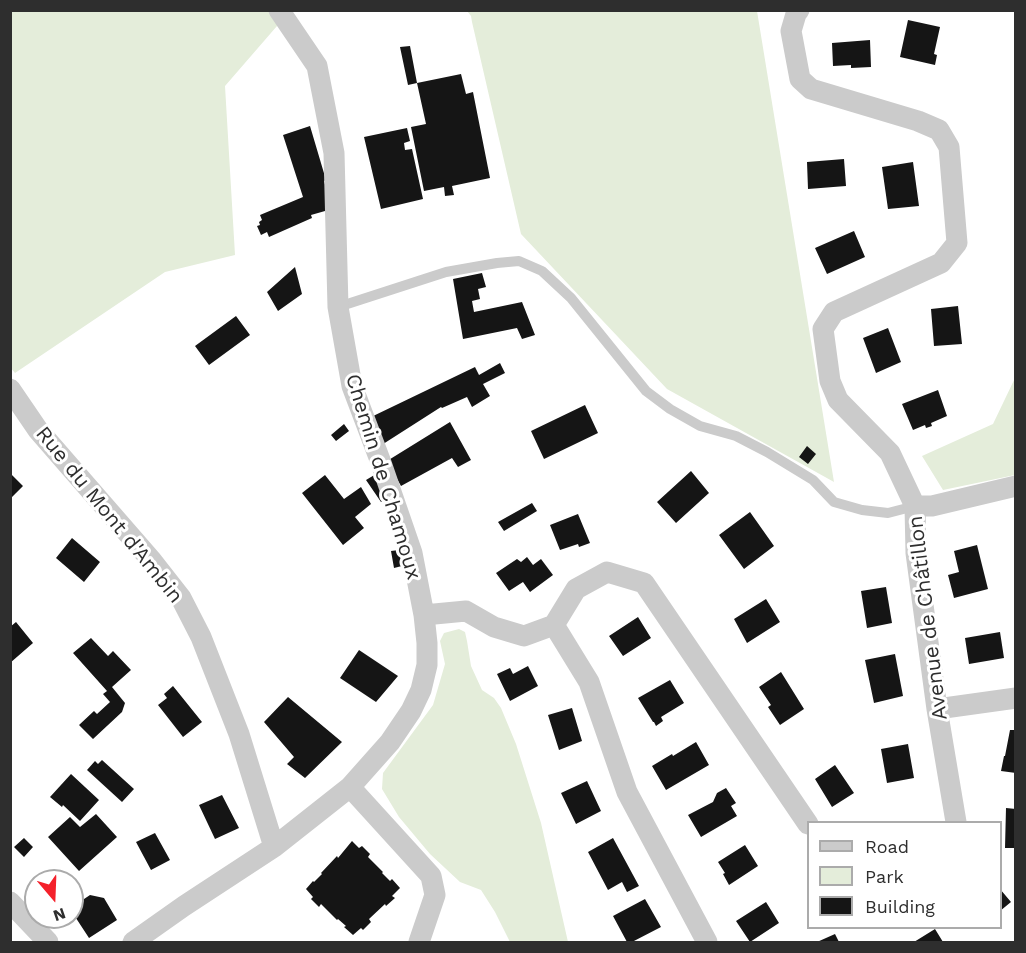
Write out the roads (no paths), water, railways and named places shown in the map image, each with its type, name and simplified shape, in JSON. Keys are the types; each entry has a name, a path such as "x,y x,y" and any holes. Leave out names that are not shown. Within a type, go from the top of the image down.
{"street":[{"name":"Chemin de Chamoux","path":"134,942 274,847 350,787 390,742 411,711 421,690 427,665 424,615 411,553 352,386 338,307 334,153 317,66 279,10"},
{"name":"Avenue de Châtillon","path":"799,10 791,31 800,80 811,89 918,121 939,130 949,147 957,243 941,263 834,312 823,329 830,381 838,400 890,453 915,506 916,553 937,709 956,821"},
{"name":"Rue du Mont d'Ambin","path":"10,389 38,430 152,561 181,598 201,637 239,734 274,847"},
{"path":"915,506 932,506 1016,486"},
{"path":"424,615 466,610 494,627 524,636 554,625 576,589 607,572 644,583 807,823"},
{"path":"554,625 590,682 627,792 707,942"},
{"path":"937,709 1016,698"},
{"path":"350,787 430,876 435,895 419,942"},
{"path":"10,902 48,942"}],"lane":[{"path":"338,307 446,272 519,261 542,272 571,298 646,391 670,409 700,426 736,436 767,452 813,480 834,502 862,510 888,513 915,506"}]}
